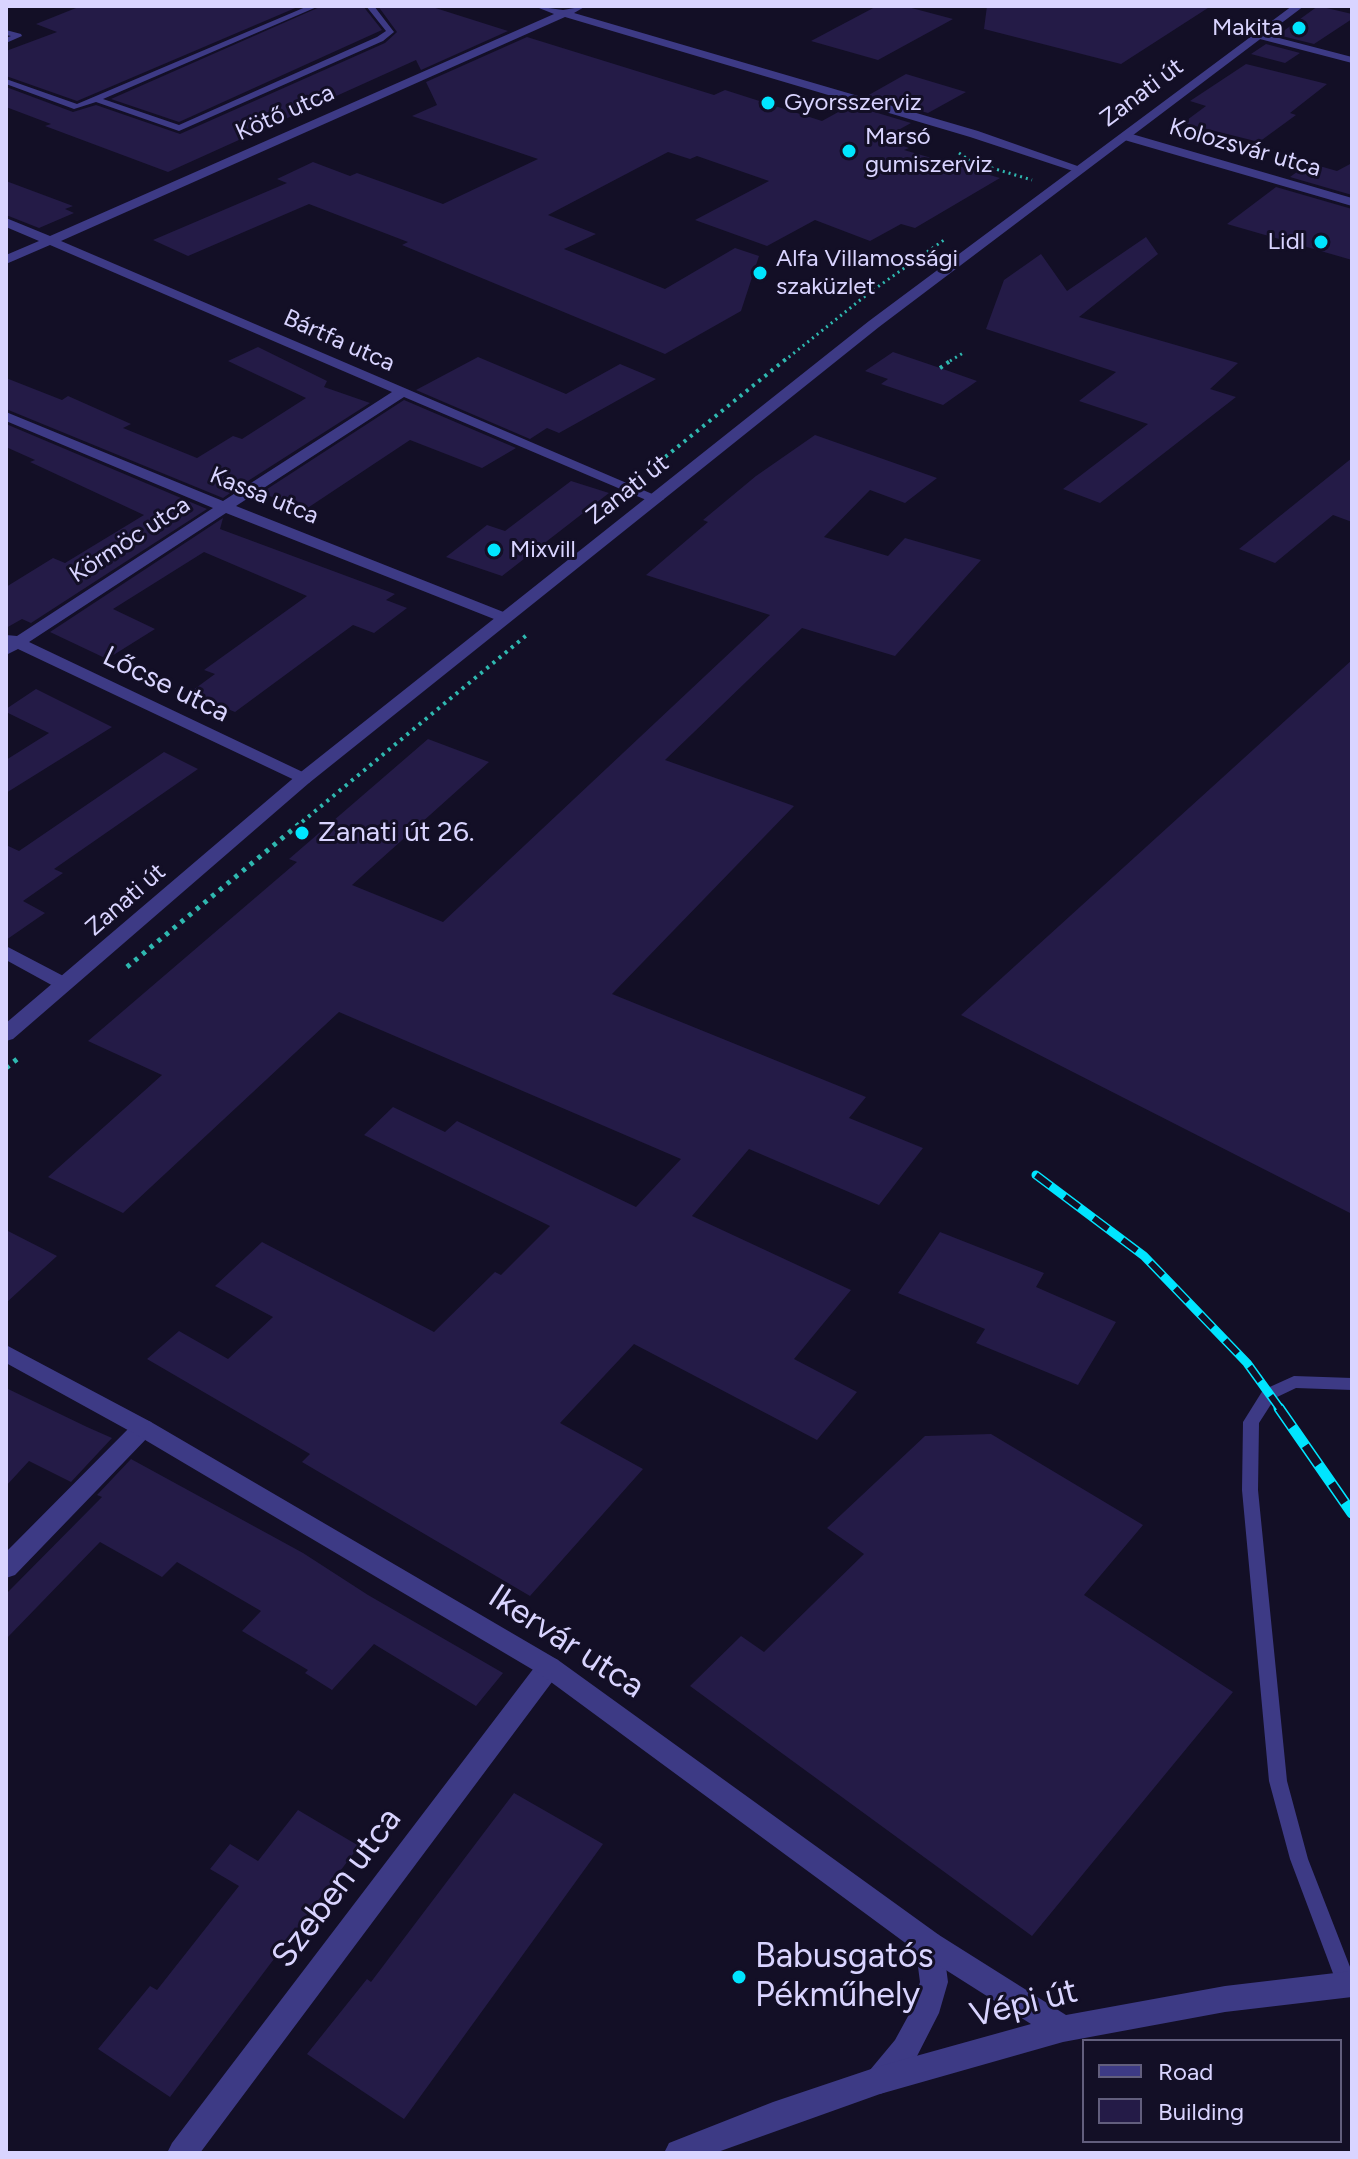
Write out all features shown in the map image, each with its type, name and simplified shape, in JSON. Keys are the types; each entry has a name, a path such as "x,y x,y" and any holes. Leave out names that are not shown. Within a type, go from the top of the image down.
{"street":[{"path":"539,6 974,134 1080,169"},
{"name":"Kötő utca","path":"6,260 581,6"},
{"name":"Zanati út","path":"6,1034 303,779 874,324 1299,6"},
{"path":"1260,36 1352,60"},
{"name":"Kolozsvár utca","path":"1125,136 1352,202"},
{"name":"Bártfa utca","path":"6,222 656,499"},
{"name":"Körmöc utca","path":"10,643 401,392"},
{"name":"Kassa utca","path":"6,416 224,507 505,618"},
{"name":"Lőcse utca","path":"10,643 303,779"},
{"path":"6,952 64,984"},
{"name":"Ikervár utca","path":"6,1353 143,1428 549,1667 929,1944 1063,2029"},
{"path":"6,1568 143,1428"},
{"name":"Szeben utca","path":"182,2153 549,1667"},
{"path":"880,2080 905,2050 925,2013 934,1982 929,1944"},
{"name":"Vépi út","path":"679,2153 773,2116 880,2080 1063,2029 1225,1999 1350,1984"}],"lane":[{"path":"6,81 77,107 315,6"},
{"path":"96,99 179,128 380,39 390,32 370,6"},
{"path":"6,32 18,36 6,41"},
{"path":"1350,1984 1299,1859 1278,1781 1250,1481 1251,1422 1269,1394 1294,1382 1352,1384"}],"path":[{"path":"940,368 963,353"},
{"path":"117,976 534,629"},
{"path":"6,1068 31,1048"}],"building":[{"path":"81,6 300,6 77,101 6,76 6,51 57,32 36,24"},
{"path":"322,6 363,6 382,30 179,122 111,99"},
{"path":"378,6 429,6 508,31 421,70 416,60 168,172 45,126 51,124 6,107 6,87 73,112 96,105 180,134 385,43 397,32"},
{"path":"877,6 904,6 953,19 878,60 811,41"},
{"path":"987,6 1211,6 1121,64 984,29"},
{"path":"1318,6 1352,14 1352,19 1314,44 1278,35"},
{"path":"527,37 714,95 725,90 822,121 851,105 911,123 882,139 909,148 904,150 1000,178 915,228 901,224 870,241 815,220 767,246 695,220 769,181 697,156 690,159 668,152 548,215 596,234 564,249 665,289 735,248 759,256 741,311 665,354 402,245 408,242 309,204 188,256 153,240 287,183 277,179 313,162 350,176 357,173 443,204 538,159 412,116 437,105 426,82"},
{"path":"1266,44 1300,53 1285,63 1251,54"},
{"path":"1246,64 1327,84 1290,113 1296,115 1259,142 1183,123 1206,106 1190,101"},
{"path":"906,74 966,92 928,113 867,96"},
{"path":"1309,163 1337,171 1352,163 1352,195 1290,177"},
{"path":"6,181 73,206 65,209 74,213 39,228 6,215"},
{"name":"Lidl","path":"1276,187 1352,209 1352,260 1227,224"},
{"path":"1146,237 1158,254 1079,317 1238,363 1210,389 1236,397 1100,503 1063,489 1148,424 1079,401 1116,372 986,329 1004,280 1041,254 1067,291"},
{"path":"258,347 327,381 324,387 370,403 240,486 235,485 233,491 223,498 6,409 6,378 62,400 68,396 131,424 123,428 197,458 233,436 242,439 306,398 228,361"},
{"path":"893,352 977,381 943,405 881,384 888,379 865,371"},
{"path":"478,357 566,394 620,364 656,379 559,433 547,428 530,439 416,390"},
{"path":"404,400 516,448 482,468 410,440 306,509 261,493"},
{"path":"6,424 207,509 31,623 22,619 6,628 6,587 53,558 65,563 144,515 30,462 35,460 6,447"},
{"path":"815,435 937,478 905,503 870,490 824,537 888,556 905,538 981,560 895,656 802,628 665,760 794,806 612,994 866,1097 849,1118 923,1148 879,1205 749,1149 692,1216 851,1290 794,1359 857,1392 817,1440 634,1344 560,1423 643,1469 530,1596 302,1462 310,1454 147,1359 179,1331 228,1359 273,1317 215,1286 262,1242 434,1332 495,1272 501,1275 550,1226 364,1135 393,1107 445,1132 457,1121 636,1207 681,1159 339,1012 123,1213 48,1177 162,1075 88,1041 297,862 289,859 428,739 489,762 352,885 443,922 770,615 646,575 708,522 703,520 756,476"},
{"path":"1352,458 1352,522 1333,515 1275,563 1239,549"},
{"path":"571,481 609,493 502,576 446,557 487,525 505,531"},
{"path":"223,518 220,529 395,594 386,600 407,608 374,633 353,625 235,712 189,693 215,674 204,670 307,596 204,552 113,609 155,629 107,659 50,632"},
{"path":"1352,660 1352,1214 961,1015"},
{"path":"36,689 112,727 6,793 6,760 49,733 6,712"},
{"path":"164,752 198,769 54,869 63,873 23,901 45,913 6,940 6,845 19,851"},
{"path":"6,1230 57,1256 6,1303"},
{"path":"940,1232 1044,1273 1036,1287 1116,1322 1078,1385 976,1343 985,1329 898,1293"},
{"path":"6,1388 112,1438 71,1482 29,1461 6,1486"},
{"path":"991,1434 1143,1525 1084,1595 1233,1692 1032,1936 690,1686 741,1636 764,1652 864,1554 827,1528 925,1436"},
{"path":"131,1459 303,1553 368,1595 503,1673 476,1706 374,1644 332,1690 305,1673 308,1670 242,1631 261,1611 177,1562 162,1577 100,1542 6,1639 6,1594 102,1497 97,1495"},
{"path":"514,1793 603,1844 404,2119 307,2054 367,1979 371,1982"},
{"path":"298,1810 359,1846 170,2097 98,2049 150,1986 157,1990 239,1886 210,1869 230,1844 258,1861"}],"railway":[{"path":"1036,1175 1144,1256 1247,1363 1281,1410"},
{"path":"1279,1408 1352,1513"}],"place":[{"name":"Makita","path":"1299,28"},
{"name":"Gyorsszerviz","path":"768,103"},
{"name":"Marsó gumiszerviz","path":"849,151"},
{"name":"Lidl","path":"1321,242"},
{"name":"Alfa Villamossági szaküzlet","path":"760,273"},
{"name":"Mixvill","path":"494,550"},
{"name":"Zanati út 26.","path":"302,833"},
{"name":"Babusgatós Pékműhely","path":"739,1977"}]}
